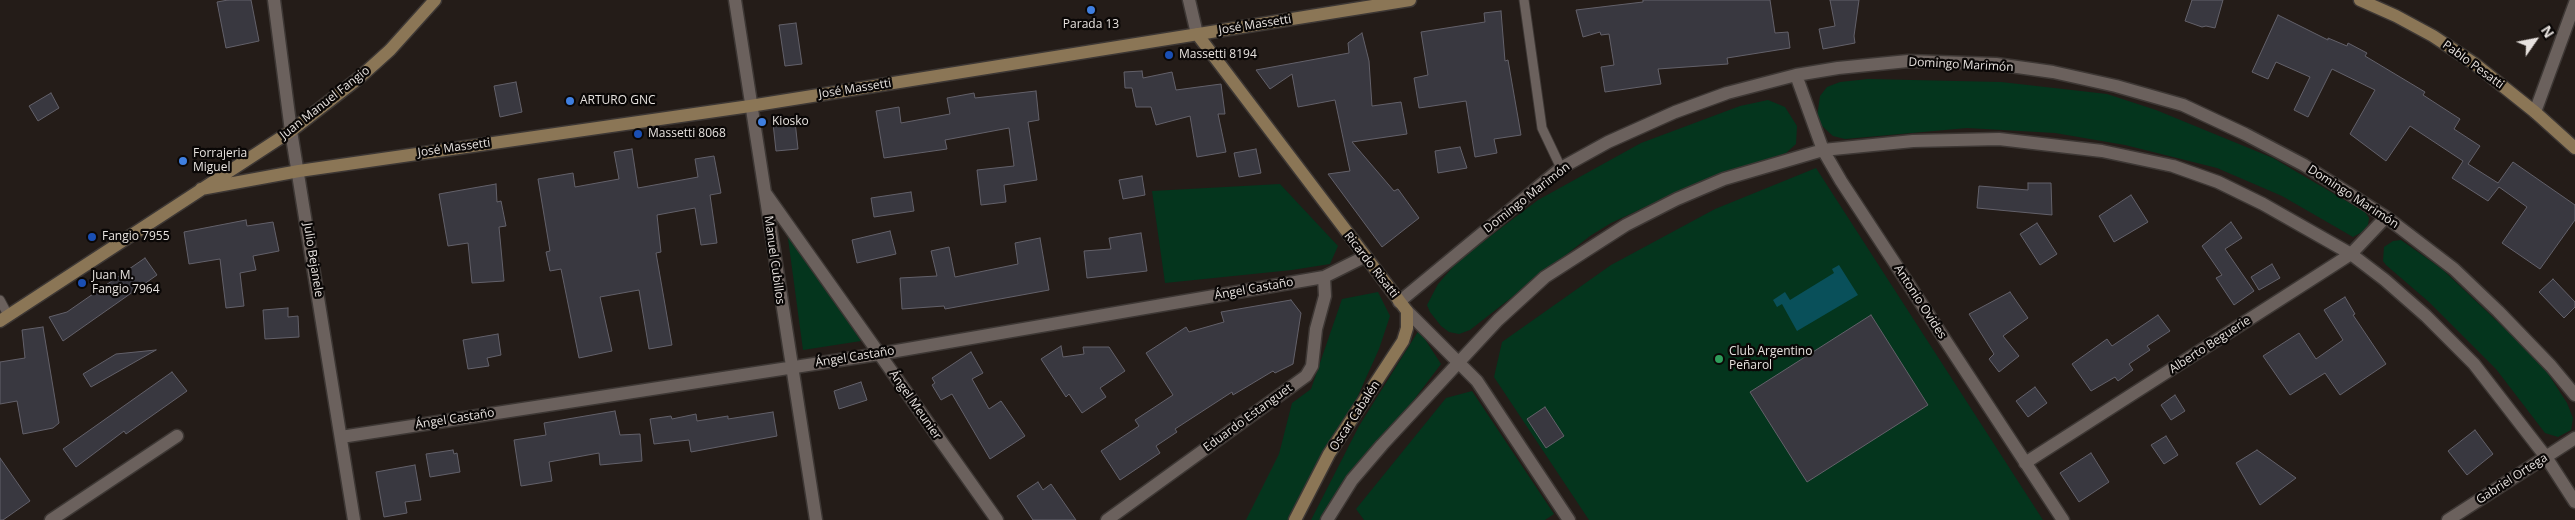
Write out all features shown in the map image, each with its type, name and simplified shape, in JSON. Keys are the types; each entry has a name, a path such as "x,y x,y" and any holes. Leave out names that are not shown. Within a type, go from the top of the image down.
{"main road":[{"name":"Juan Manuel Fangio","path":"4,318 292,131 360,78 390,50 435,0"},
{"name":"José Massetti","path":"299,171 750,106 1410,0"},
{"name":"Pablo Pesatti","path":"2360,0 2396,16 2433,36 2475,64 2535,112 2575,148"},
{"name":"Ricardo Risatti","path":"1197,34 1364,257 1403,306"},
{"name":"Juan Manuel Fangio","path":"201,189 299,171"},
{"name":"Oscar Cabalén","path":"1295,520 1329,454 1402,341 1407,328 1403,306"}],"street":[{"name":"Julio Bejanele","path":"274,0 292,131 354,520"},
{"name":"Manuel Cubillos","path":"735,0 790,367 816,520"},
{"name":"Ricardo Risatti","path":"1189,0 1197,34"},
{"path":"2535,112 2575,3"},
{"name":"Domingo Marimón","path":"1403,306 1561,168 1608,142 1675,112 1727,93 1796,75 1838,68 1908,61 1996,64 2053,72 2116,86 2183,105 2245,134 2304,165 2386,216 2454,269 2551,366 2575,396"},
{"name":"Antonio Ovides","path":"1796,75 1823,150 2063,520"},
{"path":"1327,520 1358,473 1498,320 1545,277 1626,225 1677,199 1724,179 1823,150 1913,141 1999,138 2102,151 2173,166 2218,182 2305,227 2351,254 2399,292 2474,364 2546,457 2575,502"},
{"name":"Ángel Meunier","path":"764,192 997,520"},
{"name":"Alberto Beguerie","path":"2025,463 2351,254 2386,216"},
{"name":"Ángel Castaño","path":"341,436 879,354 1324,277 1364,257"},
{"name":"Eduardo Estanguet","path":"1107,520 1306,376 1312,366 1316,329 1325,296 1324,277"},
{"name":"Ricardo Risatti","path":"1403,306 1477,381 1569,520"},
{"path":"51,520 177,436"},
{"name":"Gabriel Ortega","path":"2448,520 2575,438"}],"lane":[{"path":"1524,0 1542,128 1561,168"},
{"path":"0,300 4,318"}],"green space":[{"path":"1868,79 2001,82 2107,94 2156,110 2273,158 2365,212 2369,218 2368,225 2362,232 2353,237 2282,196 2217,168 2125,145 2055,133 1967,128 1845,139 1833,136 1822,126 1817,117 1820,96 1827,87 1840,82"},
{"path":"1768,100 1785,107 1797,126 1796,144 1786,153 1692,185 1611,223 1590,236 1470,330 1459,334 1449,332 1441,326 1430,312 1427,305 1438,284 1459,260 1538,200 1641,143 1740,106"},
{"name":"Club Argentino Peñarol","path":"1816,168 2043,520 1589,520 1494,377 1502,342 1611,265 1715,209"},
{"path":"1280,184 1338,246 1330,264 1292,270 1165,283 1152,191"},
{"path":"787,231 861,341 803,350"},
{"path":"2401,240 2442,269 2520,343 2547,372 2567,403 2573,418 2571,430 2558,437 2545,433 2496,369 2429,302 2386,265 2383,261 2384,247 2393,241"},
{"path":"1378,292 1390,316 1379,349 1302,520 1246,520 1279,454 1292,403 1311,389 1342,299"},
{"path":"1419,330 1441,364 1323,520 1311,520 1359,426"},
{"path":"1472,391 1554,514 1545,520 1364,520 1356,509 1446,398"}],"water":[{"path":"1839,265 1858,295 1797,331 1782,304 1777,307 1773,300 1785,292 1790,300 1834,273 1832,269"}],"building":[{"path":"251,0 259,41 226,48 217,2"},
{"path":"1643,0 1770,0 1775,33 1788,32 1790,48 1727,58 1728,64 1658,69 1661,84 1605,92 1601,67 1614,65 1609,34 1601,35 1600,32 1583,37 1576,10 1643,2"},
{"path":"1830,0 1859,0 1854,36 1855,43 1823,49 1819,29 1835,26"},
{"path":"2192,0 2223,0 2215,28 2202,27 2185,21"},
{"path":"1501,11 1505,61 1508,60 1521,135 1494,139 1497,153 1475,157 1466,101 1419,108 1414,78 1428,75 1421,32 1485,22 1484,13"},
{"path":"2278,15 2328,40 2328,38 2347,46 2348,43 2367,53 2365,56 2425,92 2423,95 2460,119 2454,129 2480,146 2468,164 2498,183 2513,162 2575,205 2575,220 2540,269 2502,243 2527,207 2499,187 2488,201 2452,178 2463,161 2410,126 2386,161 2350,134 2375,90 2332,69 2308,117 2294,110 2310,77 2276,62 2268,79 2252,72"},
{"path":"796,23 802,64 785,66 779,25"},
{"path":"1362,33 1369,61 1372,106 1401,102 1407,134 1352,142 1394,191 1398,189 1419,218 1382,247 1328,174 1350,171 1335,100 1298,107 1292,74 1270,89 1256,70 1349,53 1348,43"},
{"path":"1142,71 1143,78 1172,72 1176,90 1221,84 1225,114 1218,114 1226,152 1197,157 1190,116 1156,125 1151,107 1136,107 1132,88 1125,88 1124,72"},
{"path":"516,82 522,112 500,117 494,86"},
{"path":"1036,91 1039,120 1028,122 1037,180 1004,185 1006,202 981,205 977,170 1014,166 1009,128 945,140 947,149 884,158 876,111 899,107 901,123 950,114 947,98 974,93 975,98"},
{"path":"51,93 59,108 38,121 29,106"},
{"path":"795,121 798,149 776,151 773,123"},
{"path":"1460,147 1467,168 1438,173 1435,151"},
{"path":"632,149 638,188 698,177 695,159 714,156 721,193 710,195 717,243 701,245 695,208 657,215 661,252 656,253 672,345 649,349 639,290 600,297 612,351 579,358 561,269 550,271 546,252 550,251 538,179 573,173 575,187 619,179 614,152"},
{"path":"1256,149 1261,173 1239,177 1234,153"},
{"path":"1142,176 1145,195 1123,199 1119,180"},
{"path":"2028,183 2051,183 2052,215 1977,208 1979,186 2028,190"},
{"path":"496,184 497,202 501,201 506,226 499,227 504,281 472,283 468,243 448,246 439,194"},
{"path":"911,192 914,211 874,217 871,198"},
{"path":"2131,195 2148,222 2114,242 2099,216"},
{"path":"246,220 247,226 273,222 279,251 253,256 256,270 240,273 244,306 226,308 220,259 189,264 184,232"},
{"path":"2231,222 2242,238 2225,249 2254,291 2234,305 2216,278 2222,275 2202,246"},
{"path":"2037,223 2057,254 2040,265 2020,234"},
{"path":"890,231 896,254 857,263 852,240"},
{"path":"1141,233 1147,271 1087,278 1084,251 1111,249 1109,238"},
{"path":"1040,238 1049,290 945,309 944,306 902,309 900,278 937,276 931,251 949,247 955,277 1018,264 1015,243"},
{"path":"145,258 157,275 63,341 49,317 67,312"},
{"path":"2272,264 2280,278 2259,290 2251,277"},
{"path":"2553,279 2575,302 2575,307 2564,318 2539,292"},
{"path":"2010,292 2028,318 2003,336 2019,356 1999,372 1989,359 1994,354 1969,314"},
{"path":"2345,297 2355,314 2353,315 2386,364 2340,395 2325,373 2290,395 2263,356 2299,333 2316,359 2343,340 2324,310"},
{"path":"1291,300 1301,313 1293,364 1275,373 1273,371 1233,395 1232,392 1175,429 1177,432 1156,446 1160,453 1120,480 1101,451 1139,426 1135,420 1173,395 1146,353 1186,327 1189,332 1224,322 1221,312"},
{"path":"288,308 288,317 298,316 299,337 265,339 263,310"},
{"path":"1871,315 1928,405 1807,482 1750,392"},
{"path":"2158,315 2170,331 2147,346 2150,350 2129,364 2133,370 2118,381 2115,377 2091,391 2072,364 2107,339 2112,346"},
{"path":"43,327 59,423 53,428 23,434 17,401 0,404 0,362 25,358 22,330"},
{"path":"498,334 501,355 487,358 489,366 468,369 463,340"},
{"path":"1061,346 1063,357 1084,354 1083,347 1109,347 1125,371 1100,388 1106,397 1082,413 1069,394 1066,397 1041,359"},
{"path":"156,350 91,387 83,374 116,354"},
{"path":"971,352 983,373 972,379 989,409 1001,401 1025,436 990,459 952,394 941,400 932,385 935,383 932,378"},
{"path":"172,372 187,391 126,434 124,431 76,467 63,449"},
{"path":"861,382 867,400 839,409 834,391"},
{"path":"2035,387 2047,403 2028,417 2016,401"},
{"path":"2175,395 2185,411 2171,420 2161,405"},
{"path":"1545,407 1564,436 1546,448 1527,419"},
{"path":"615,411 620,435 640,434 642,461 600,465 599,453 549,462 552,481 521,486 514,440 546,435 544,423"},
{"path":"773,412 777,436 691,452 689,440 654,444 650,419 671,416 672,419 696,414 697,421 728,416 728,419"},
{"path":"2475,430 2493,454 2467,475 2448,451"},
{"path":"2166,436 2178,455 2164,464 2151,445"},
{"path":"453,450 454,454 457,453 460,472 430,477 426,454"},
{"path":"2257,450 2296,478 2260,505 2236,463"},
{"path":"2091,453 2109,482 2079,502 2060,473"},
{"path":"0,458 30,501 3,520 0,520"},
{"path":"415,465 421,500 405,502 407,513 384,517 376,472"},
{"path":"1038,482 1043,490 1051,484 1076,520 1033,520 1017,496"}],"place":[{"name":"Parada 13","path":"1091,10"},
{"name":"Massetti 8194","path":"1169,55"},
{"name":"ARTURO GNC","path":"570,101"},
{"name":"Kiosko","path":"762,122"},
{"name":"Massetti 8068","path":"638,134"},
{"name":"Forrajeria Miguel","path":"183,161"},
{"name":"Fangio 7955","path":"92,237"},
{"name":"Juan M. Fangio 7964","path":"82,283"},
{"name":"Club Argentino Peñarol","path":"1719,359"}]}
